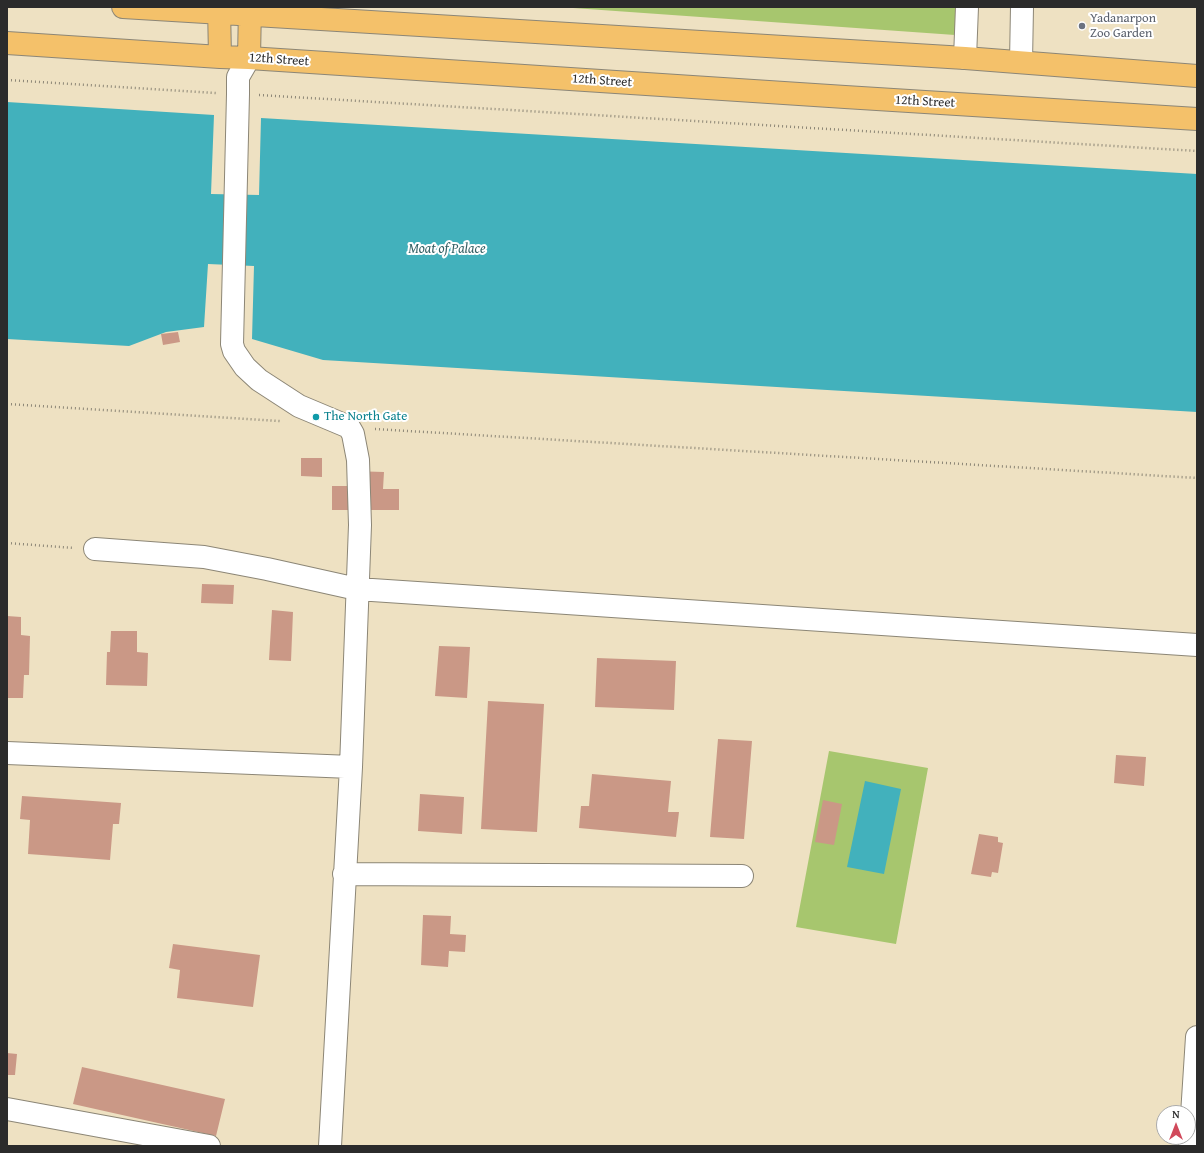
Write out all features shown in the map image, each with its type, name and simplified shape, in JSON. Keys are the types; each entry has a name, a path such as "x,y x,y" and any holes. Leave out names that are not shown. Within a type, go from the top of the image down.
{"main road":[{"path":"124,7 250,11 965,58 1197,76"},
{"path":"218,10 220,57"},
{"path":"249,58 250,11"},
{"name":"12th Street","path":"7,43 1197,119"}],"street":[{"path":"965,58 967,7"},
{"path":"1021,62 1022,7"},
{"path":"220,57 238,94"},
{"path":"249,58 238,94 232,344 238,359 259,380 299,406 349,427 353,434 358,460 360,525 351,766 330,1146"},
{"path":"95,549 204,558 267,569 357,589 1197,645"},
{"path":"7,753 351,766"},
{"path":"344,874 742,876"},
{"path":"1190,1146 1196,1044"},
{"path":"7,1109 209,1146"}],"path":[{"path":"7,80 1197,151"},
{"path":"7,404 286,422"},
{"path":"349,427 425,433 1197,478"},
{"path":"7,543 95,549"}],"green space":[{"path":"559,7 956,7 955,35"},
{"path":"829,751 928,768 896,944 796,927"}],"water":[{"name":"Moat of Palace","path":"7,102 214,115 211,194 259,195 261,118 1197,174 1197,412 323,360 252,339 254,266 208,264 204,327 166,332 129,346 7,339"},
{"path":"865,781 901,789 884,874 847,867"}],"building":[{"path":"178,332 180,342 163,345 161,334"},
{"path":"301,458 322,458 322,477 301,476"},
{"path":"351,471 384,472 383,489 399,489 399,510 332,510 332,486 351,486"},
{"path":"202,584 234,585 233,604 201,603"},
{"path":"272,610 293,612 291,661 269,660"},
{"path":"7,616 21,617 21,635 30,636 29,675 24,675 23,698 7,698"},
{"path":"111,631 137,631 137,652 148,653 147,686 106,685 107,652 110,652"},
{"path":"439,646 470,647 467,698 435,696"},
{"path":"597,658 676,661 674,710 595,707"},
{"path":"488,701 544,704 537,832 481,829"},
{"path":"718,739 752,741 744,839 710,837"},
{"path":"1116,755 1146,757 1144,786 1114,783"},
{"path":"592,774 671,781 668,812 679,812 676,837 579,828 581,806 589,806"},
{"path":"420,794 464,797 462,834 418,831"},
{"path":"22,796 121,803 119,824 113,824 110,860 28,854 30,820 20,819"},
{"path":"823,800 842,804 834,845 815,842"},
{"path":"979,834 998,837 998,842 1003,843 998,873 992,872 991,877 971,874"},
{"path":"423,915 451,916 450,934 466,935 465,952 449,951 448,967 421,965"},
{"path":"173,944 260,955 253,1007 177,998 180,970 169,968"},
{"path":"7,1053 17,1054 15,1075 7,1075"},
{"path":"82,1067 225,1099 216,1136 73,1104"}],"place":[{"name":"Yadanarpon Zoo Garden","path":"1082,26"},
{"name":"The North Gate","path":"316,417"}]}
